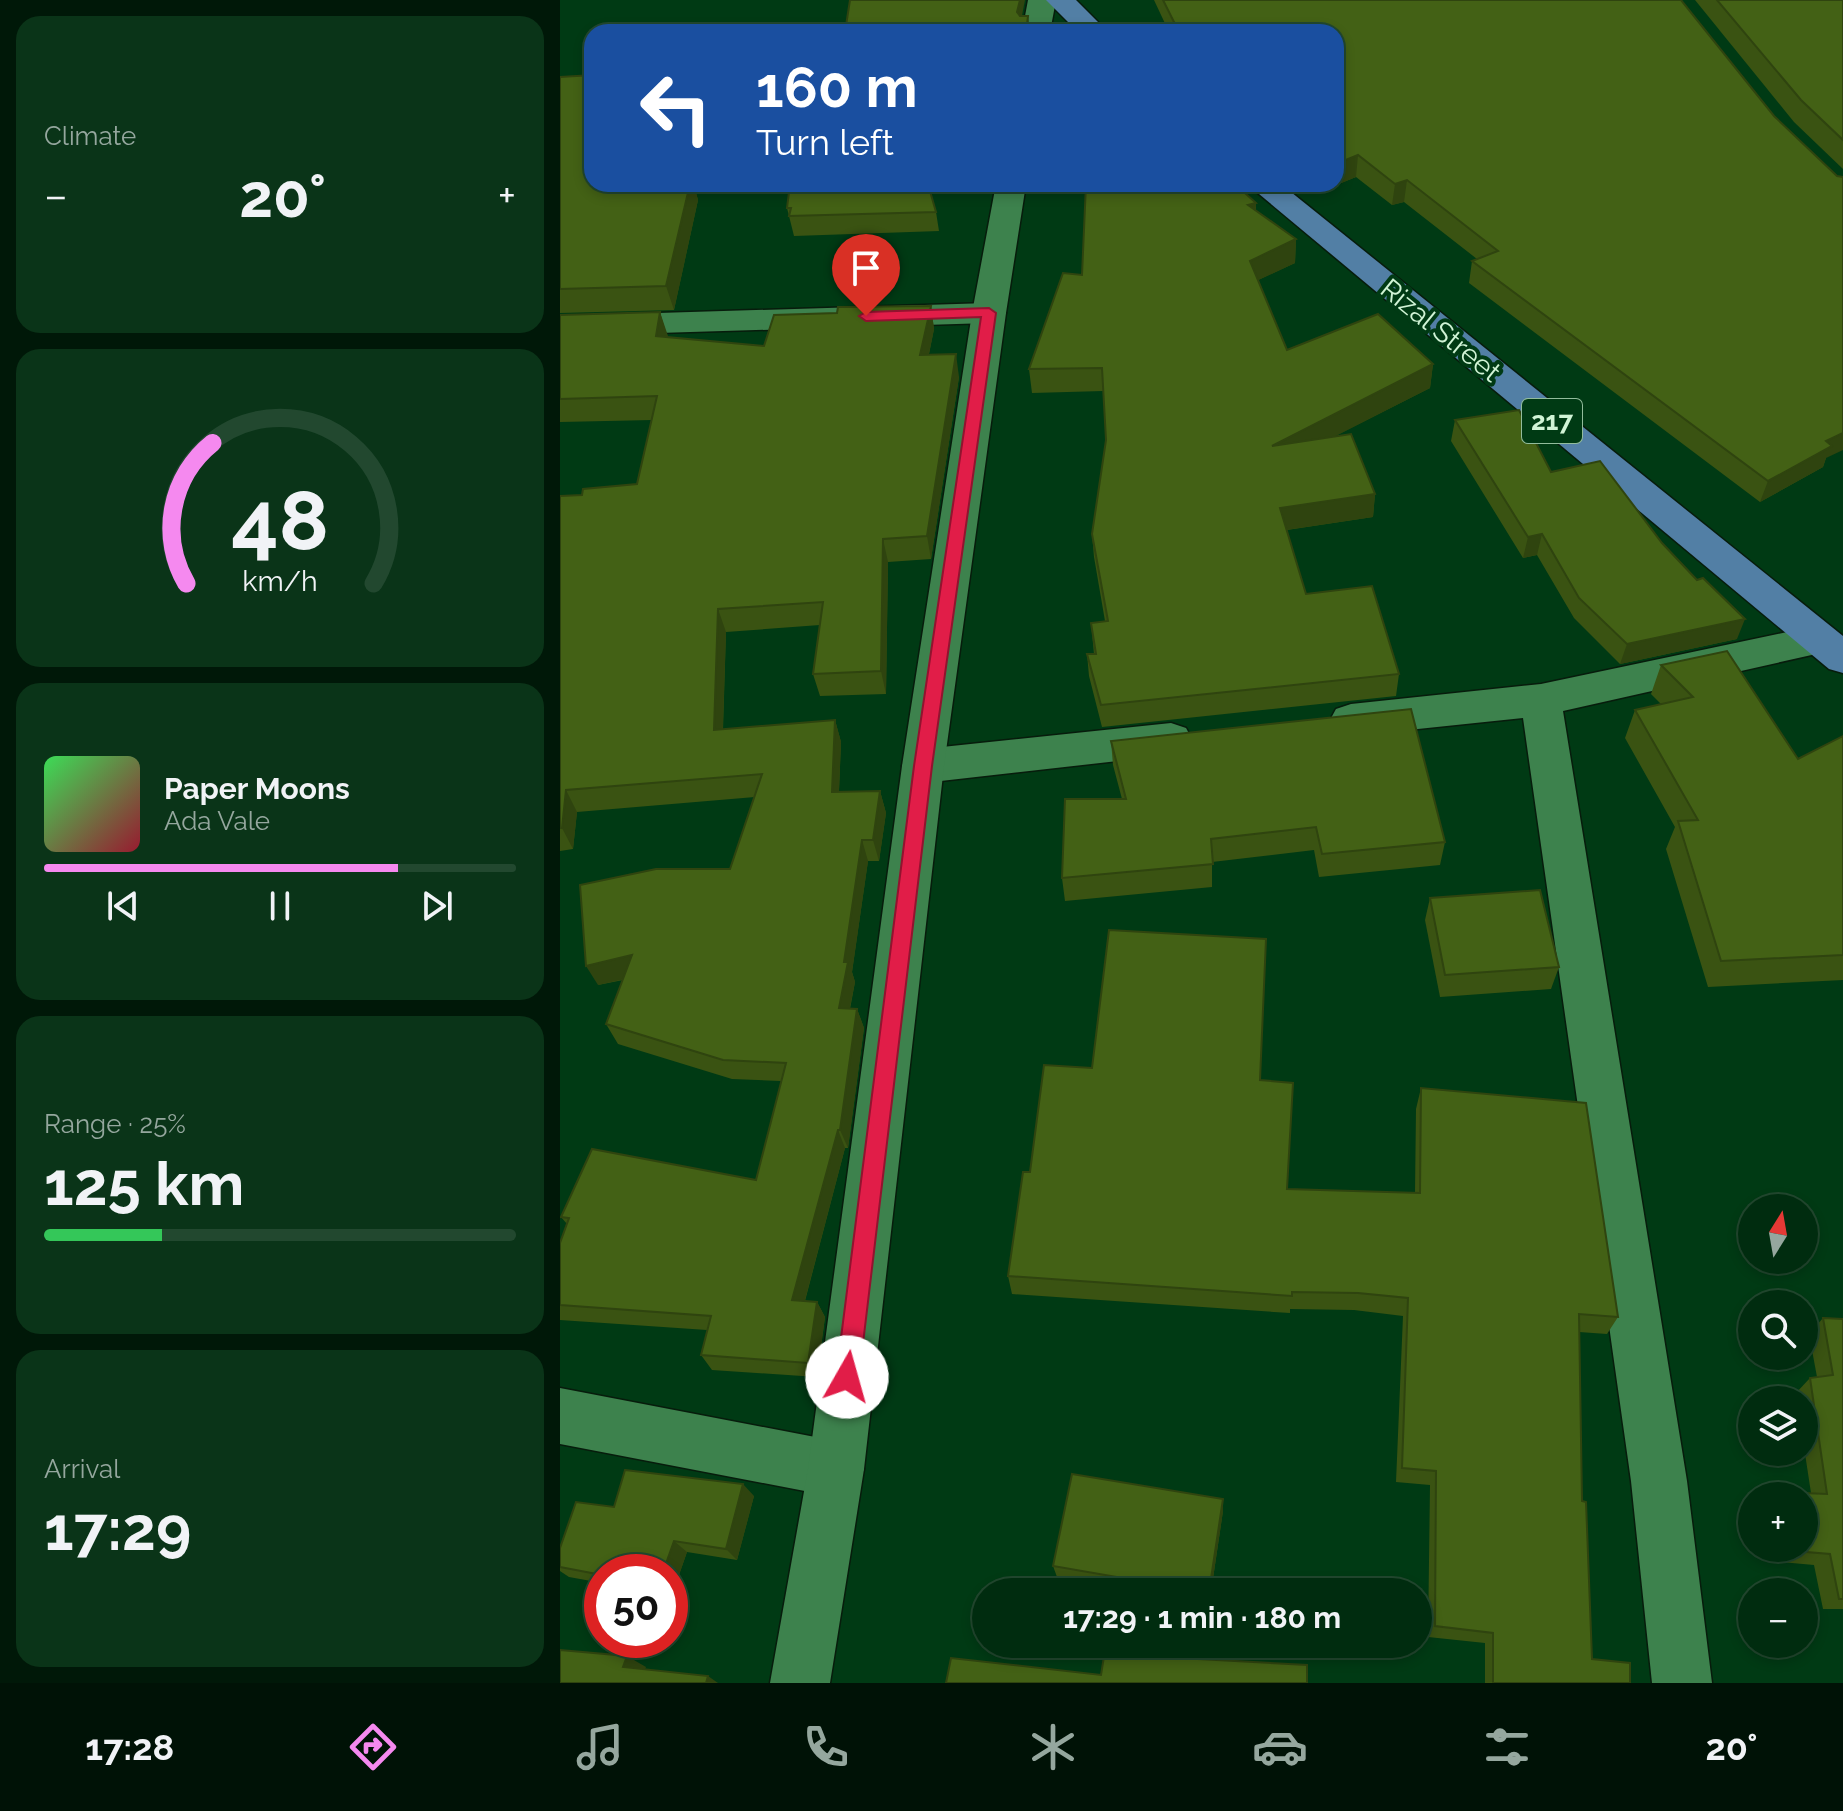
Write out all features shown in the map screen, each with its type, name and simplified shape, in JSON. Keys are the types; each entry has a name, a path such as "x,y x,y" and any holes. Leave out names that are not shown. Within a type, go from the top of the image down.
{"main road":[{"path":"1060,0 1086,24"},
{"name":"Rizal Street","path":"1272,192 1831,649"}],"street":[{"path":"1038,24 1042,0"},
{"path":"800,1683 836,1469 923,766 1010,192"},
{"path":"560,326 989,313"},
{"path":"1319,724 1541,700 1831,649"},
{"path":"1541,700 1659,1481 1682,1683"},
{"path":"923,766 1209,735"},
{"path":"560,1416 836,1469"}],"building":[{"path":"850,0 1020,0 1017,12 1020,16 1028,16 1027,24 846,24"},
{"path":"1163,0 1681,0 1774,116 1837,176 1843,177 1843,433 1826,441 1832,446 1768,481 1472,261 1498,251 1407,180 1395,184 1358,155 1344,161 1344,24 1175,24"},
{"path":"1717,0 1843,0 1843,140 1801,100"},
{"path":"584,76 584,192 688,192 666,286 560,289 560,77"},
{"path":"789,192 930,192 936,212 789,216 791,208 787,208"},
{"path":"1086,192 1244,192 1256,203 1248,205 1296,239 1250,261 1287,350 1378,314 1433,364 1272,446 1351,434 1375,494 1280,508 1306,594 1372,586 1399,674 1101,705 1087,654 1096,654 1091,623 1108,621 1092,534 1106,440 1102,368 1029,369 1063,273 1082,275"},
{"path":"931,306 920,355 956,354 927,536 883,539 881,671 813,674 823,602 718,609 714,730 835,720 832,792 880,791 873,840 862,840 844,962 848,962 839,1008 857,1009 840,1130 792,1300 817,1302 808,1363 701,1355 711,1316 560,1305 560,1243 569,1218 561,1217 592,1149 756,1180 786,1063 723,1060 606,1024 632,955 586,966 580,885 656,869 730,869 762,774 566,790 560,828 560,496 582,495 583,489 637,484 657,396 560,399 560,315 660,312 656,336 764,346 774,315 837,313 838,307"},
{"path":"1519,410 1551,472 1600,461 1662,543 1697,580 1703,578 1745,619 1627,644 1579,598 1542,534 1528,537 1455,420"},
{"path":"1727,651 1798,759 1843,736 1843,955 1721,961 1678,821 1698,820 1635,710 1693,697 1661,665"},
{"path":"1411,709 1445,842 1322,854 1316,827 1211,839 1213,864 1062,878 1065,799 1126,799 1111,741"},
{"path":"1540,890 1559,967 1445,975 1430,898"},
{"path":"1109,930 1266,939 1260,1080 1293,1083 1287,1189 1420,1193 1421,1088 1586,1103 1618,1317 1579,1314 1582,1501 1586,1502 1592,1659 1630,1663 1630,1683 1493,1683 1493,1633 1435,1626 1436,1471 1402,1468 1408,1298 1358,1293 1292,1292 1292,1296 1008,1276 1023,1172 1030,1172 1044,1065 1092,1068"},
{"path":"1823,1318 1843,1319 1843,1599 1839,1599 1830,1554 1818,1553 1818,1494 1827,1494 1818,1433 1818,1386 1811,1386 1810,1378 1833,1375"},
{"path":"625,1470 743,1484 726,1549 674,1541 669,1554 584,1554 584,1572 560,1567 560,1548 576,1502 614,1507"},
{"path":"1072,1474 1223,1499 1211,1578 1117,1578 1053,1566"},
{"path":"560,1650 584,1652 584,1658 626,1658 623,1667 708,1676 706,1683 560,1683"},
{"path":"951,1658 1101,1675 1104,1658 1199,1658 1307,1665 1307,1683 946,1683"}],"route":[{"path":"847,1377 923,766 989,313 866,316"}]}
